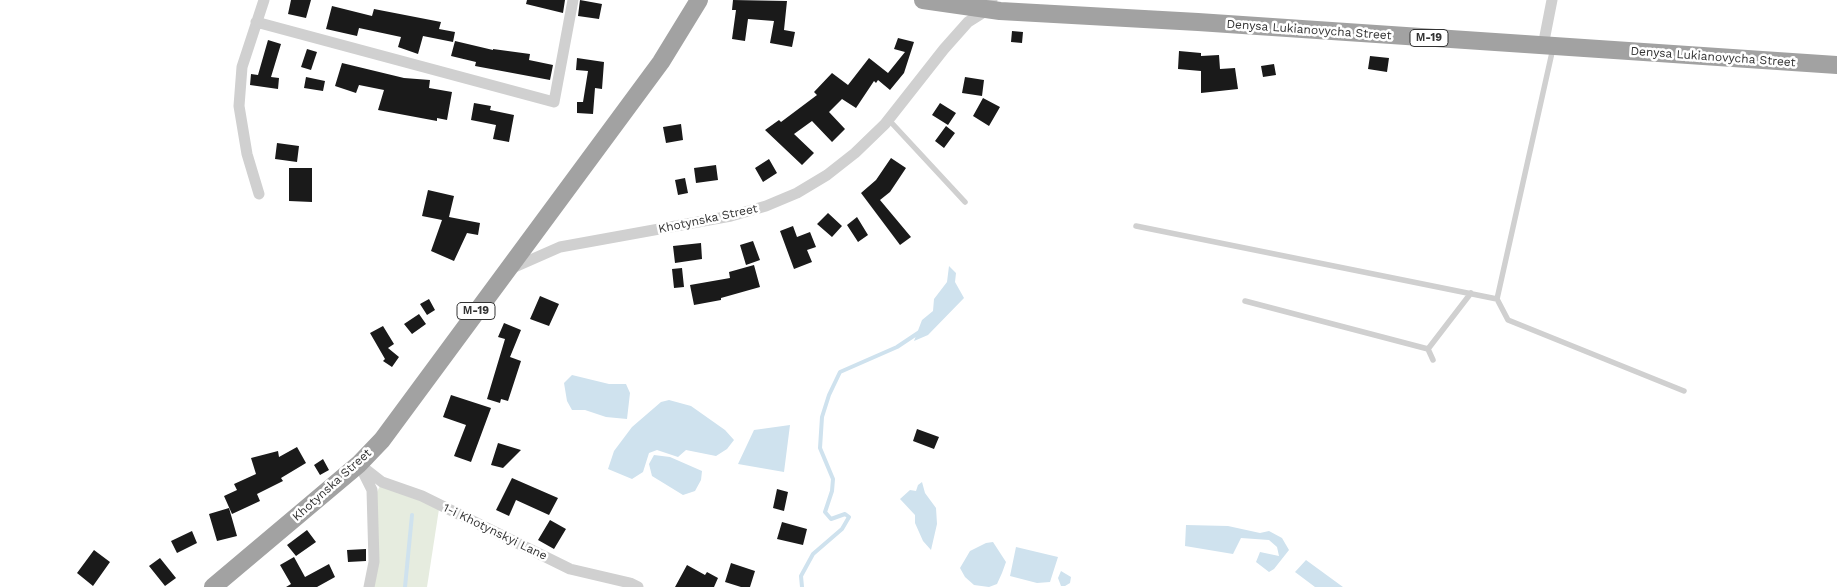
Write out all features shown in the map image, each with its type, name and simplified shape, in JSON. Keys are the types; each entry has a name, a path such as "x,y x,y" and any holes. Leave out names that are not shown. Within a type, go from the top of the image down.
{"highway":[{"name":"Khotynska Street","path":"213,587 359,464 382,440 661,62 699,0"},
{"name":"М-19","path":"923,0 1023,6"},
{"name":"Denysa Lukianovycha Street","path":"1023,6 1548,46 1837,65"}],"street":[{"path":"260,194 247,154 238,106 242,67 264,0"},
{"path":"256,22 554,102 573,0"},
{"path":"1548,46 1552,0"},
{"name":"Khotynska Street","path":"506,270 560,247 731,216 766,206 797,193 827,175 855,153 888,119 924,72 968,22 989,5"},
{"path":"359,464 372,490 374,562 370,587"},
{"name":"1-i Khotynskyi Lane","path":"359,464 382,482 422,496 570,569 608,582 638,587"}],"lane":[{"path":"1548,46 1497,299 1508,320 1684,391"},
{"path":"888,119 965,202"},
{"path":"1136,226 1497,299"},
{"path":"1428,349 1470,293"},
{"path":"1245,301 1428,349 1434,360"}],"shaded area":[{"path":"380,486 420,498 439,509 427,587 372,587 375,496"}],"water":[{"path":"949,266 956,273 955,282 964,298 928,335 914,341 922,320 933,311 934,299 947,282"},
{"path":"572,375 609,384 626,384 630,393 627,419 606,417 585,410 572,410 567,401 564,383"},
{"path":"669,400 691,406 725,430 734,440 727,449 716,456 686,450 678,457 657,450 649,453 643,472 632,479 608,469 614,451 632,427 661,402"},
{"path":"790,425 784,472 738,464 754,430"},
{"path":"654,455 670,457 702,471 701,480 695,491 683,495 652,476 649,464"},
{"path":"922,482 925,493 936,508 937,524 931,550 923,541 915,523 915,515 900,499 910,490 916,491 918,485"},
{"path":"1186,525 1228,526 1260,533 1269,531 1282,538 1289,550 1274,569 1269,572 1256,562 1260,552 1279,556 1277,547 1269,540 1241,538 1233,554 1185,546"},
{"path":"993,542 1006,562 1002,573 997,584 989,587 974,585 965,577 960,568 970,551 986,543"},
{"path":"1016,547 1058,557 1050,582 1037,583 1010,576"},
{"path":"1306,560 1343,587 1315,587 1295,572"},
{"path":"1061,571 1071,577 1070,583 1065,586 1061,586 1058,578"}],"building":[{"path":"291,0 311,0 306,18 288,14"},
{"path":"527,0 565,0 563,13 526,4"},
{"path":"580,0 602,4 599,19 578,16"},
{"path":"733,0 787,1 784,30 795,32 792,47 770,43 774,21 748,19 745,41 732,39 736,10 732,10"},
{"path":"332,6 372,16 374,9 441,22 439,29 455,32 453,42 423,36 418,54 398,47 401,37 359,28 357,36 326,29"},
{"path":"1012,31 1023,32 1022,43 1011,42"},
{"path":"898,38 914,42 904,73 890,90 878,80 876,83 874,81 856,108 842,99 829,112 845,129 832,142 812,121 794,134 814,153 802,165 765,130 779,120 781,122 817,95 814,92 832,73 848,85 869,58 888,73 905,52 894,49"},
{"path":"268,40 281,44 271,77 279,78 278,89 250,85 251,74 258,75"},
{"path":"455,41 493,50 530,54 529,60 553,65 550,80 475,66 476,62 451,56"},
{"path":"307,49 317,52 311,70 301,67"},
{"path":"1179,51 1201,53 1201,56 1219,55 1220,69 1235,68 1238,89 1201,93 1201,71 1178,69"},
{"path":"1370,56 1389,58 1387,72 1368,69"},
{"path":"577,58 604,62 602,89 595,88 593,114 577,113 577,102 583,102 588,71 576,70"},
{"path":"342,63 404,78 430,80 429,88 452,92 447,120 437,118 437,121 378,110 384,90 359,85 356,93 335,86"},
{"path":"1274,64 1276,75 1263,77 1261,66"},
{"path":"306,77 325,81 323,91 304,88"},
{"path":"965,77 984,80 982,96 962,93"},
{"path":"983,98 1000,107 989,126 973,116"},
{"path":"474,103 491,106 490,110 514,115 509,142 493,139 496,125 471,120"},
{"path":"940,103 956,113 948,125 932,115"},
{"path":"681,124 683,140 666,143 663,127"},
{"path":"946,126 955,133 944,148 935,141"},
{"path":"277,143 299,146 297,162 275,159"},
{"path":"891,158 906,168 890,192 880,200 911,237 900,245 861,193 876,180"},
{"path":"769,159 777,173 763,182 755,168"},
{"path":"716,165 718,180 696,183 694,168"},
{"path":"289,168 312,168 312,202 289,201"},
{"path":"685,178 688,193 678,195 675,180"},
{"path":"428,190 454,196 449,217 480,223 478,235 467,233 454,261 431,251 442,220 422,216"},
{"path":"828,213 842,226 832,237 817,224"},
{"path":"857,217 868,235 858,242 847,225"},
{"path":"793,226 797,237 810,232 816,247 807,250 812,262 794,269 780,231"},
{"path":"753,241 760,260 746,265 740,245"},
{"path":"701,243 702,259 675,263 673,246"},
{"path":"754,265 760,287 721,298 721,300 694,305 690,285 730,278 729,272"},
{"path":"682,268 684,287 674,288 672,269"},
{"path":"540,296 559,304 549,326 530,319"},
{"path":"429,299 435,310 427,315 420,304"},
{"path":"419,314 426,324 412,334 404,324"},
{"path":"504,323 521,330 510,357 521,361 508,401 501,399 500,403 487,399 505,339 498,337"},
{"path":"383,326 394,344 388,348 399,357 392,367 383,361 385,359 370,333"},
{"path":"451,395 491,408 471,462 454,456 466,425 443,417"},
{"path":"917,429 939,437 934,449 913,441"},
{"path":"498,443 521,450 503,468 491,465"},
{"path":"297,447 306,463 281,478 283,481 257,494 260,501 232,514 224,496 237,490 234,484 256,474 251,458 278,451 279,457"},
{"path":"323,459 329,470 320,475 314,465"},
{"path":"512,478 558,498 549,515 516,500 509,516 496,510"},
{"path":"777,489 788,492 784,511 773,508"},
{"path":"229,508 237,536 217,541 209,514"},
{"path":"550,520 566,529 554,549 538,540"},
{"path":"782,522 807,529 803,545 777,539"},
{"path":"307,530 316,542 296,556 287,545"},
{"path":"192,531 197,543 177,553 171,541"},
{"path":"366,549 366,561 348,562 347,550"},
{"path":"94,550 110,562 93,586 77,573"},
{"path":"294,557 305,577 329,564 335,577 317,587 286,587 291,584 280,565"},
{"path":"160,558 176,578 165,586 149,566"},
{"path":"731,563 755,571 750,587 741,587 725,582"},
{"path":"687,565 705,575 707,572 718,578 714,587 675,587"}],"waterway":[{"path":"802,587 801,576 813,554 842,529 849,517 845,514 831,519 825,512 832,491 833,479 820,448 822,417 829,395 840,372 897,347 921,331"},
{"path":"405,587 412,515"}]}
